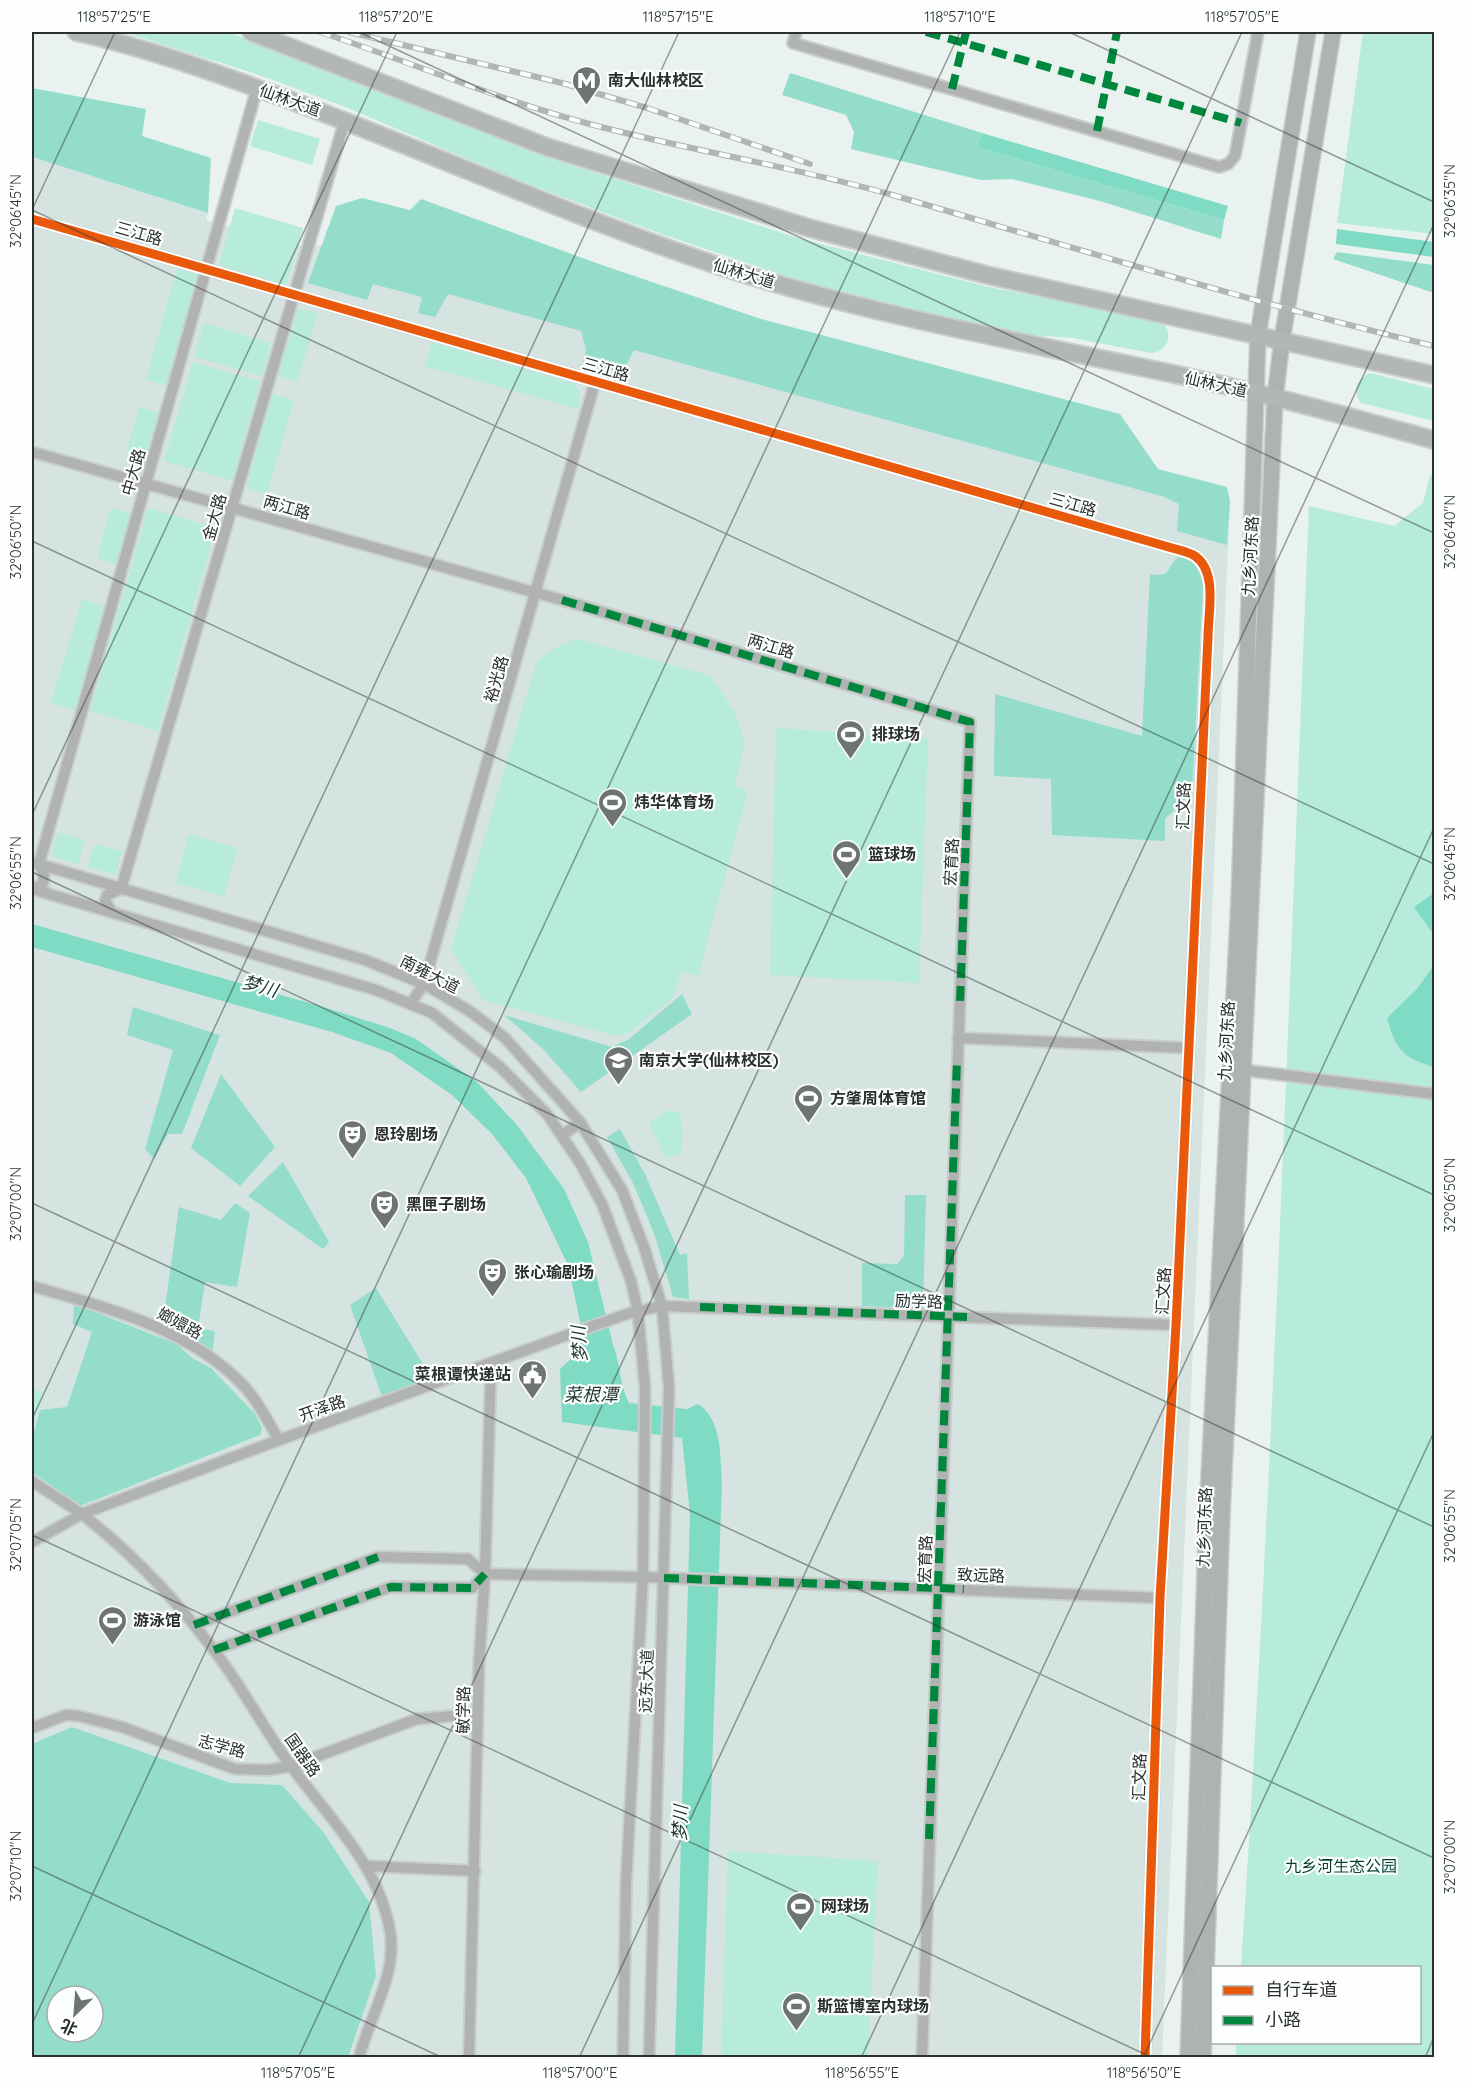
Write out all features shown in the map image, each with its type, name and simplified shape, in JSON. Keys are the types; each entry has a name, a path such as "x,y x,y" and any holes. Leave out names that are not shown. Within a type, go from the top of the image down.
{"main road":[{"name":"仙林大道","path":"76,32 203,67 345,120 550,204 702,260 851,306 1255,393 1434,440"},
{"path":"251,32 547,147 682,190 987,275 1434,375"},
{"name":"九乡河东路","path":"1188,2058 1207,1515 1239,900 1258,335 1308,32"},
{"name":"九乡河东路","path":"1203,2058 1222,1515 1275,398 1282,340 1333,32"}],"street":[{"path":"796,32 793,43 1219,167 1228,164 1234,156 1258,32"},
{"name":"中大路","path":"32,889 43,884 44,874 35,863 146,483 257,88"},
{"name":"金大路","path":"112,912 105,901 107,895 121,889 345,120"},
{"name":"三江路","path":"32,219 1172,548"},
{"name":"裕光路","path":"411,1003 424,984 595,382"},
{"name":"两江路","path":"32,452 535,592 970,722"},
{"name":"汇文路","path":"1145,2058 1160,1598 1176,1325 1209,578 1206,566 1194,555 1172,548"},
{"name":"宏育路","path":"922,2058 970,722"},
{"name":"南雍大道","path":"35,863 364,960 424,984 471,1012 505,1038 580,1122 622,1190 644,1247 662,1306"},
{"name":"南雍大道","path":"32,889 376,990 411,1003 450,1026 500,1067 547,1114 562,1136 602,1204 631,1281 634,1313"},
{"path":"958,1038 1188,1048"},
{"path":"1243,1070 1434,1094"},
{"path":"562,1136 580,1122"},
{"name":"嫏嬛路","path":"32,1286 119,1311 156,1326 201,1352 242,1384 279,1440"},
{"name":"励学路","path":"634,1313 662,1306 1176,1325"},
{"name":"远东大道","path":"649,2058 669,1388 662,1306"},
{"name":"远东大道","path":"623,2058 626,1884 643,1577 645,1443 645,1388 634,1313"},
{"name":"开泽路","path":"32,1542 82,1514 279,1440 634,1313"},
{"name":"敏学路","path":"469,2058 477,1714 480,1627 485,1574 491,1363"},
{"name":"国器路","path":"32,1480 82,1514 120,1545 168,1594 214,1650 291,1766 368,1866 391,1932 388,1972 366,2030 360,2058"},
{"path":"194,1625 378,1557 468,1559 485,1574 472,1588 392,1587 214,1650"},
{"name":"致远路","path":"485,1574 729,1580 1160,1598"},
{"name":"志学路","path":"32,1728 66,1715 80,1716 130,1730 235,1769 269,1770 291,1766 417,1719 477,1714"},
{"path":"368,1866 475,1870"}],"shaded area":[{"path":"790,73 982,133 977,147 1224,220 1221,239 1100,201 1012,179 981,180 851,149 854,132 846,115 782,95"},
{"path":"32,88 146,109 142,136 211,158 208,213 32,157"},
{"name":"南京大学(仙林校区)","path":"32,157 208,213 206,220 297,245 323,245 1230,501 1162,2057 32,2058"},
{"path":"362,198 410,210 421,199 599,264 761,319 1120,414 1158,469 1227,487 1230,501 1227,545 1177,531 1179,504 1165,497 634,350 622,373 583,362 586,349 581,331 448,294 435,317 418,313 422,297 373,284 367,300 308,283 336,206"},
{"path":"1337,252 1434,265 1434,293 1333,259"},
{"path":"1178,557 1193,562 1201,576 1203,586 1192,793 1165,819 1165,841 1052,835 1051,779 994,776 995,694 1142,736 1150,574 1166,573"},
{"path":"682,994 692,1014 581,1092 543,1049 504,1015 612,1047 629,1039"},
{"path":"133,1007 220,1035 182,1134 168,1134 154,1159 145,1149 173,1050 127,1035"},
{"path":"221,1074 275,1147 240,1186 191,1148"},
{"path":"620,1129 645,1174 680,1255 687,1253 689,1299 673,1297 655,1236 634,1185 607,1137"},
{"path":"283,1162 329,1242 323,1249 248,1196"},
{"path":"905,1195 926,1195 923,1309 862,1306 862,1263 897,1264 904,1256"},
{"path":"235,1203 250,1213 237,1287 205,1282 198,1328 215,1331 212,1353 163,1322 179,1207 221,1220"},
{"path":"376,1288 431,1377 382,1397 350,1305"},
{"path":"74,1304 177,1344 192,1358 211,1368 255,1414 262,1428 260,1435 80,1506 32,1472 32,1439 40,1410 67,1407 92,1332 73,1324"},
{"path":"72,1727 230,1783 282,1785 324,1833 369,1902 376,1976 348,2057 32,2057 32,1744"}],"green space":[{"path":"123,32 228,32 547,157 798,238 984,286 1160,321 1165,325 1168,340 1162,349 1151,353 1072,338 1019,334 891,306 785,276 650,230 512,178 348,108 259,75"},
{"path":"1363,32 1434,32 1434,234 1337,223"},
{"path":"258,120 320,139 312,165 250,146"},
{"path":"235,208 303,228 286,285 219,265"},
{"path":"177,269 199,275 168,386 146,380"},
{"path":"298,308 318,313 297,382 278,376"},
{"path":"204,323 271,343 262,376 194,357"},
{"path":"432,342 575,384 580,391 579,409 424,366"},
{"path":"193,362 260,382 232,481 164,461"},
{"path":"1370,373 1434,389 1434,421 1361,403 1356,389 1357,385"},
{"path":"272,394 294,400 267,494 246,488"},
{"path":"139,407 161,414 148,456 127,450"},
{"name":"九乡河生态公园","path":"1430,475 1434,476 1434,2057 1236,2058 1236,2044 1421,2044 1421,1966 1241,1966 1271,1420 1309,506 1394,526 1423,503"},
{"path":"111,508 131,513 117,564 97,558"},
{"path":"148,508 216,528 158,731 90,711"},
{"path":"82,599 106,607 75,710 51,703"},
{"name":"炜华体育场","path":"579,639 711,676 734,711 744,747 735,786 748,791 698,976 682,971 673,998 630,1032 616,1036 483,1000 451,950 537,660 560,645"},
{"name":"篮球场","path":"776,728 928,738 919,983 770,975"},
{"path":"58,832 84,840 78,864 51,856"},
{"path":"189,834 238,848 224,896 176,883"},
{"path":"95,844 122,851 115,875 88,867"},
{"path":"669,1110 680,1112 683,1135 680,1155 665,1157 649,1123"},
{"path":"32,1389 42,1392 32,1429"},
{"name":"网球场","path":"728,1851 878,1861 868,2057 721,2057"}],"water":[{"path":"982,133 1228,206 1224,220 977,147"},
{"path":"1337,229 1434,242 1434,257 1336,244"},
{"path":"1434,893 1434,935 1414,907"},
{"path":"32,924 390,1028 416,1039 477,1082 517,1125 564,1189 588,1242 623,1389 629,1403 687,1409 698,1404 712,1419 720,1450 722,1481 702,2057 675,2057 690,1514 682,1438 562,1422 560,1369 576,1354 582,1331 568,1265 526,1178 492,1134 452,1095 391,1053 332,1032 32,947"},
{"path":"1434,965 1434,1067 1415,1060 1402,1051 1394,1038 1387,1018 1417,989"}],"railway":[{"path":"320,32 495,95 565,117 638,136 859,186 1231,293 1434,346"},
{"path":"349,32 562,83 647,108 810,164"}],"marked path":[{"path":"926,32 1241,123"},
{"path":"952,89 966,32"},
{"path":"1097,131 1117,32"},
{"path":"562,600 970,722 960,1004"},
{"path":"929,1839 957,1060"},
{"path":"700,1307 967,1317"},
{"path":"194,1625 378,1557"},
{"path":"214,1650 391,1587 472,1588 485,1574"},
{"path":"664,1578 964,1589"}],"cycle path":[{"path":"32,219 1184,551 1195,556 1202,563 1209,582 1210,605 1176,1325 1160,1598 1145,2058"}],"place":[{"name":"南大仙林校区","path":"587,106"},
{"name":"排球场","path":"851,760"},
{"name":"炜华体育场","path":"613,828"},
{"name":"篮球场","path":"847,880"},
{"name":"南京大学(仙林校区)","path":"618,1086"},
{"name":"方肇周体育馆","path":"809,1124"},
{"name":"恩玲剧场","path":"353,1160"},
{"name":"黑匣子剧场","path":"385,1230"},
{"name":"张心瑜剧场","path":"493,1298"},
{"name":"菜根谭快递站","path":"532,1400"},
{"name":"游泳馆","path":"112,1646"},
{"name":"网球场","path":"800,1932"},
{"name":"斯篮博室内球场","path":"796,2032"}],"water label":[{"name":"梦川","path":"260,986"},
{"name":"梦川","path":"579,1344"},
{"name":"菜根潭","path":"591,1394"},
{"name":"梦川","path":"680,1823"}]}
